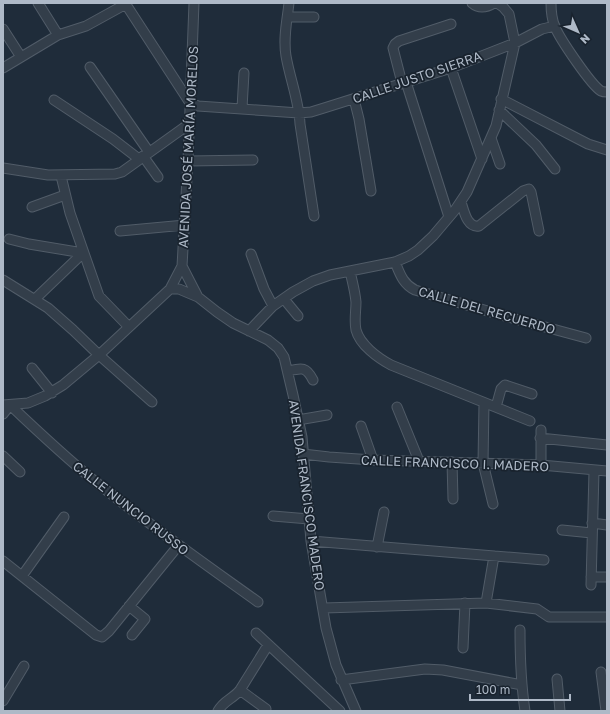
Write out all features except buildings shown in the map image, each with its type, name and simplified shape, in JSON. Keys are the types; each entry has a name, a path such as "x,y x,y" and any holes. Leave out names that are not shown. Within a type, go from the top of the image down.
{"street":[{"path":"38,3 58,34"},
{"name":"AVENIDA JOSÉ MARÍA MORELOS","path":"6,405 28,403 52,393 63,385 99,355 170,289 182,266 188,161 194,3"},
{"path":"289,3 285,44 286,57 299,113 314,216"},
{"path":"472,3 478,7 489,6 494,3"},
{"path":"249,331 273,306 312,281 350,270 395,262 418,250 433,236 461,202 491,138 515,43 509,14 497,3"},
{"path":"549,3 555,26 572,55 599,89 607,92"},
{"path":"3,68 58,34 86,26 125,4 190,103"},
{"path":"288,17 314,17"},
{"path":"449,217 393,48 399,41 451,24"},
{"name":"CALLE JUSTO SIERRA","path":"190,103 198,106 299,113 324,108 450,68 515,43 542,29 555,26"},
{"path":"3,29 21,57"},
{"path":"90,67 158,177"},
{"path":"450,68 482,159"},
{"path":"242,108 244,73"},
{"path":"354,99 359,119 371,191"},
{"path":"501,99 588,144 607,150"},
{"path":"54,100 113,139 144,156"},
{"path":"499,110 532,141 555,169"},
{"path":"5,170 61,176 115,174 122,172 189,124"},
{"path":"491,138 500,164"},
{"path":"188,161 253,160"},
{"path":"61,176 65,195 83,253 99,296 129,327"},
{"path":"461,202 469,223 472,226 479,226 523,191 529,189 531,192 539,231"},
{"path":"32,207 65,195"},
{"path":"120,231 185,225"},
{"path":"9,239 83,253"},
{"path":"35,300 83,253"},
{"path":"251,254 264,289 273,306"},
{"name":"CALLE DEL RECUERDO","path":"395,262 404,282 415,290 586,338"},
{"name":"AVENIDA FRANCISCO MADERO","path":"182,266 198,297"},
{"path":"350,270 356,300 356,329 358,335 382,360 484,403 530,420"},
{"path":"3,280 48,308 152,402"},
{"name":"AVENIDA FRANCISCO MADERO","path":"170,289 180,290 198,297 234,323 268,340 278,348 284,357 298,420 303,454 311,541 330,646 341,680 356,711"},
{"path":"284,298 298,316"},
{"path":"32,368 52,393"},
{"path":"288,370 300,368 305,370 310,373 313,380"},
{"path":"496,407 501,389 505,385 532,394"},
{"path":"484,403 483,463 493,504"},
{"path":"3,414 6,405"},
{"name":"CALLE NUNCIO RUSSO","path":"6,405 57,450 178,546 258,602"},
{"path":"397,407 419,461"},
{"path":"298,420 326,415"},
{"path":"361,426 373,460"},
{"path":"541,465 541,434 607,445"},
{"name":"CALLE FRANCISCO I. MADERO","path":"303,454 373,460 541,465 607,471"},
{"path":"3,456 20,472"},
{"path":"452,462 453,499"},
{"path":"594,470 591,581 607,577"},
{"path":"378,547 384,512"},
{"path":"273,516 308,519"},
{"path":"22,576 64,517"},
{"path":"592,523 607,525"},
{"path":"562,530 592,533"},
{"path":"311,541 544,560"},
{"path":"3,561 96,635 102,637 109,631 178,546"},
{"path":"486,603 494,556"},
{"path":"463,648 466,603"},
{"path":"324,608 486,603 540,610 549,617 607,618"},
{"path":"129,606 145,619 132,634"},
{"path":"520,630 520,653 525,711"},
{"path":"256,633 340,711"},
{"path":"218,711 225,701 234,696 240,690 268,645"},
{"path":"3,701 24,666"},
{"path":"341,680 425,669 443,670 522,685"},
{"path":"602,672 606,711"},
{"path":"557,679 560,711"},
{"path":"240,690 266,709"}]}
